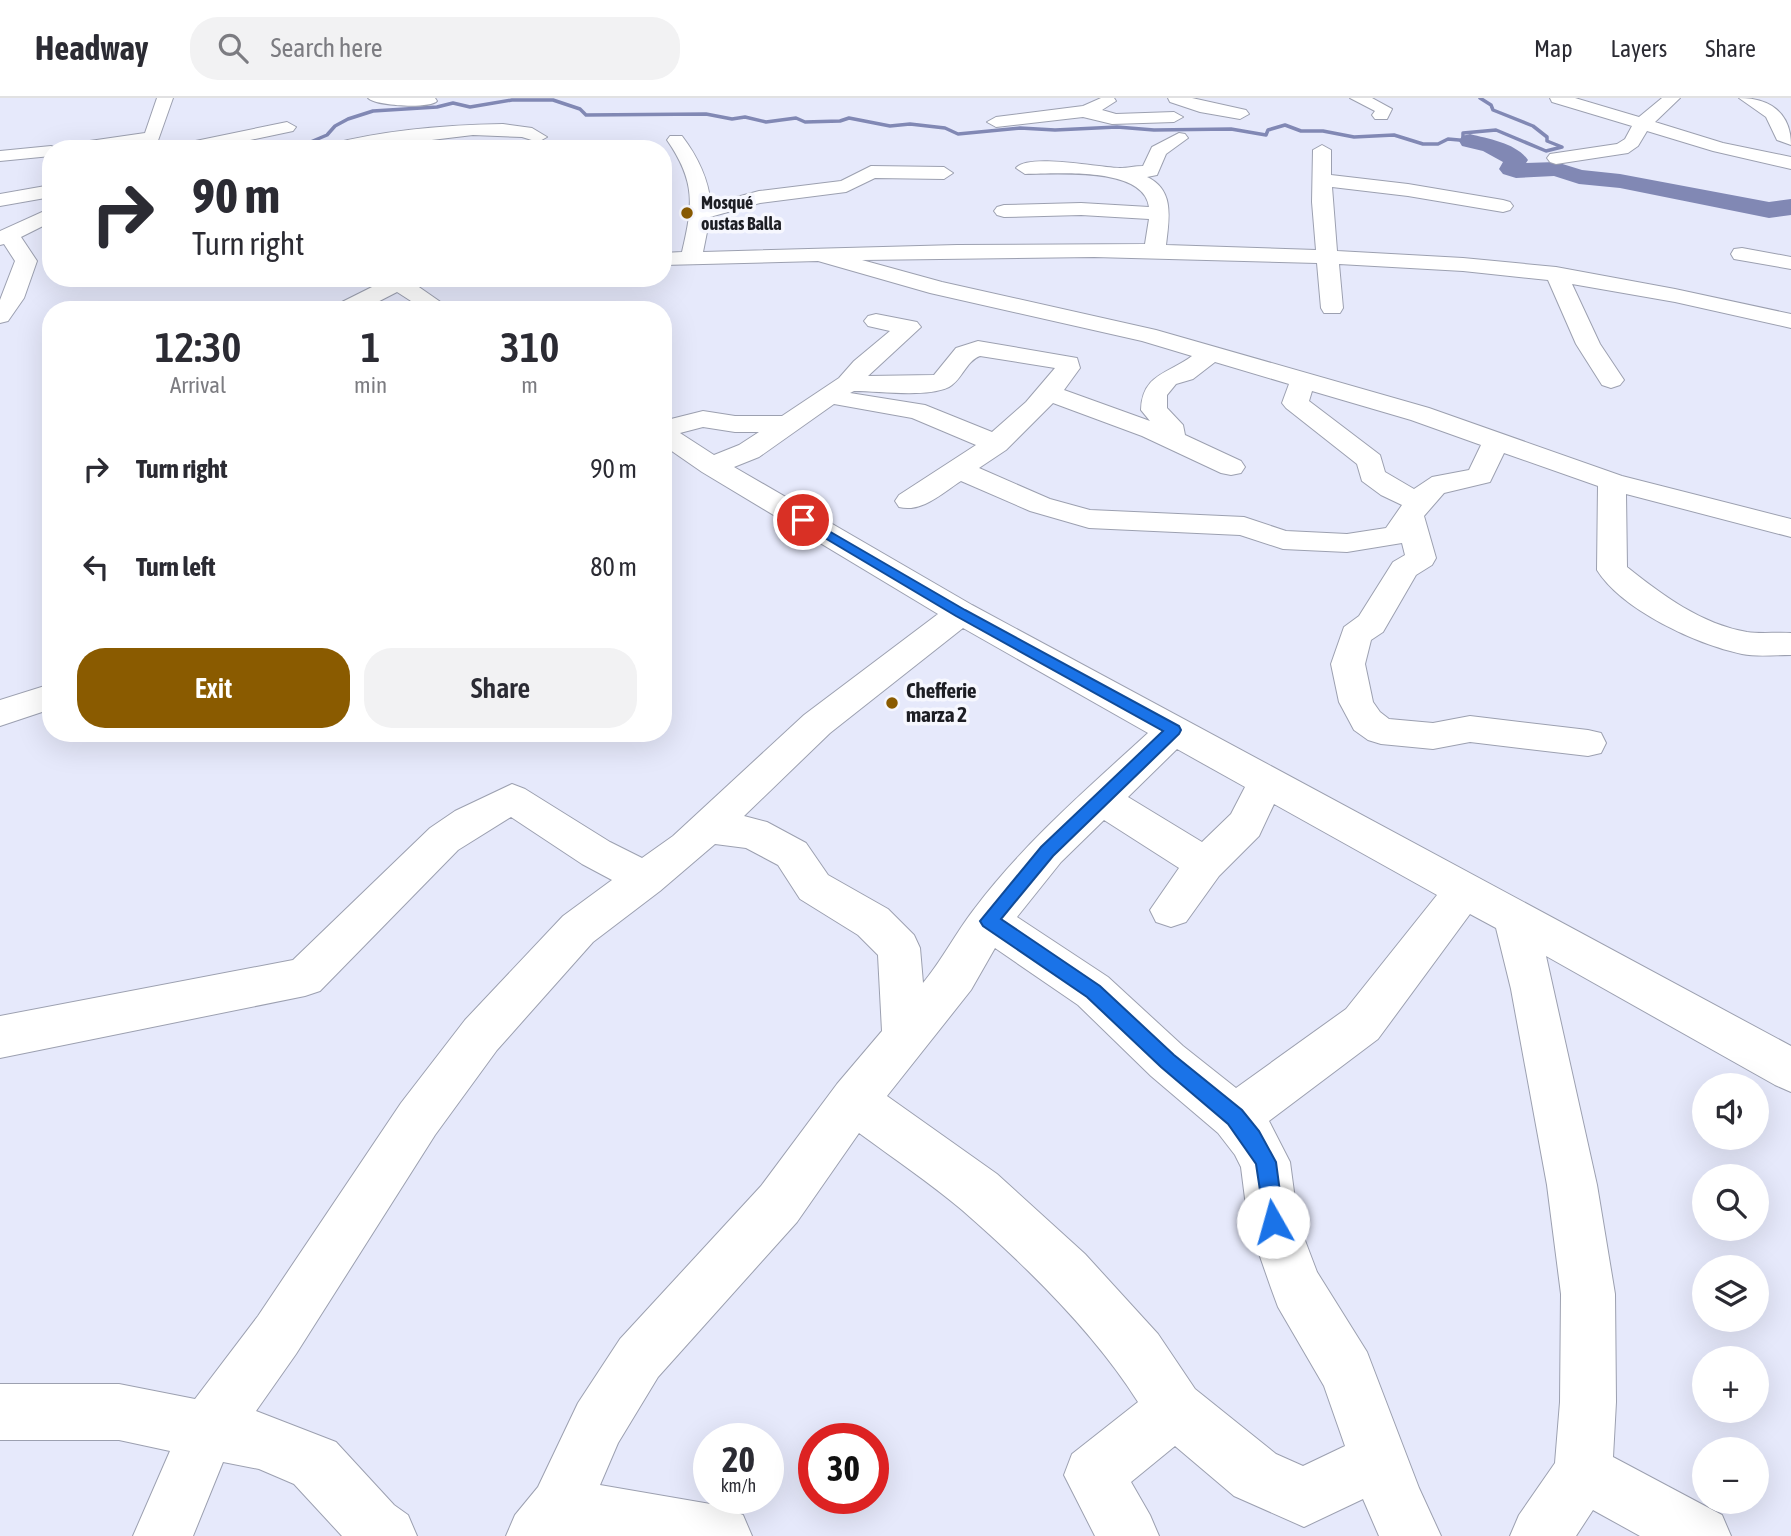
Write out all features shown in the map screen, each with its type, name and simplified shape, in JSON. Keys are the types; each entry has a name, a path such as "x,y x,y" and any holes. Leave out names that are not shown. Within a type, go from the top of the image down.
{"street":[{"path":"153,140 165,98"},
{"path":"376,98 429,101"},
{"path":"1071,98 1127,101"},
{"path":"1166,98 1176,125"},
{"path":"1176,98 1206,108 1240,114"},
{"path":"1358,98 1378,104 1384,109 1381,115"},
{"path":"1558,98 1642,124 1791,163"},
{"path":"1556,158 1622,149 1632,142 1642,124 1672,98"},
{"path":"1747,98 1773,114 1783,136 1791,140"},
{"path":"996,122 1087,111 1108,101"},
{"path":"1087,111 1092,115 1109,116 1112,119 1176,125"},
{"path":"1006,249 999,216 1004,211 1026,159 1122,173 1150,171 1158,151 1176,125"},
{"path":"224,140 287,127"},
{"path":"375,140 432,132 500,130 538,136 527,140"},
{"path":"676,140 692,160 701,196 701,213 691,258"},
{"path":"1322,150 1332,308"},
{"path":"0,156 42,152"},
{"path":"701,213 822,184 846,186 871,172 942,183"},
{"path":"1122,173 1148,184 1156,194 1158,213 1155,249"},
{"path":"1322,180 1397,188 1503,205"},
{"path":"0,200 42,193"},
{"path":"1004,211 1081,209 1158,213"},
{"path":"0,316 13,298 26,261 5,237 42,218"},
{"path":"672,259 1006,249 1155,249 1328,256 1556,274 1791,320"},
{"path":"1741,254 1791,263"},
{"path":"819,256 938,288 1059,314 1210,354 1420,414 1612,482 1791,528"},
{"path":"1556,274 1588,344 1611,380"},
{"path":"359,301 383,287"},
{"path":"403,287 426,301"},
{"path":"909,501 959,470 1090,376 1059,314"},
{"path":"712,466 749,451 839,390 909,327 876,321"},
{"path":"839,390 942,381 965,353 989,348 1068,363 1062,398"},
{"path":"1172,440 1170,425 1154,410 1154,394 1167,379 1184,374 1210,354"},
{"path":"1302,382 1295,404 1370,461 1372,475 1414,510 1421,558 1404,569 1371,624 1356,635 1348,664 1356,702 1367,721 1381,731 1433,736 1470,729 1588,743"},
{"path":"839,390 869,406 916,411 941,419 996,444"},
{"path":"1062,398 1151,430 1231,467"},
{"path":"672,428 703,419 735,424 787,424"},
{"path":"672,437 712,466 961,613 1791,1070"},
{"path":"959,470 1040,505 1089,519 1244,526 1283,540 1347,543 1395,536 1414,510 1442,484 1480,476 1496,441"},
{"path":"1612,482 1612,570 1654,605 1682,621 1744,643 1791,645"},
{"path":"163,1536 208,1429 277,1335 418,1119 481,1035 578,929 646,879 707,828 817,724 961,613"},
{"path":"0,713 42,699"},
{"path":"722,1536 547,1522 598,1423 639,1359 779,1204 854,1100 956,976 989,921 1047,851 1174,730"},
{"path":"1171,910 1205,864 1245,825 1266,780"},
{"path":"0,1037 305,977 444,839 468,822 512,799 596,853 646,879"},
{"path":"1100,799 1205,864"},
{"path":"707,828 753,833 792,854 814,887 873,922 899,948 905,1036"},
{"path":"1235,1117 1362,1024 1465,890"},
{"path":"1514,918 1533,989 1573,1185 1588,1294 1588,1402 1583,1473 1540,1536"},
{"path":"989,921 1093,992 1167,1061 1235,1117 1252,1138 1265,1162 1273,1222 1297,1288 1347,1372 1395,1504 1411,1536"},
{"path":"854,1100 979,1192 1066,1273 1139,1353 1175,1409 1255,1475 1304,1497 1379,1460"},
{"path":"1129,1536 1093,1475 1175,1409"},
{"path":"0,1412 119,1412 259,1440 315,1463 373,1526 387,1536"},
{"path":"1583,1473 1701,1536"}],"waterway":[{"path":"1469,141 1463,139 1463,133 1496,130 1546,151 1562,147 1547,141 1547,137 1533,126 1493,110 1491,105 1480,98"},
{"path":"315,140 327,135 335,126 348,119 373,111 437,107 453,103 470,107 512,100 553,100 580,109 586,115 706,114 732,119 745,117 766,122 796,118 805,122 840,121 849,118 890,126 910,124 945,128 958,134 1020,128 1055,130 1117,127 1154,130 1231,129 1266,135 1268,130 1285,125 1301,131 1323,131 1354,137 1394,135 1423,144 1438,144 1448,139 1469,141"},
{"path":"1470,141 1491,146 1516,160 1511,169 1516,171 1556,169 1579,177 1620,181 1769,210 1791,207"}],"place":[{"name":"Mosqué oustas Balla","path":"687,213"},
{"name":"Chefferie marza 2","path":"892,703"}],"route":[{"path":"803,520 961,613 1174,730 1047,851 989,921 1093,992 1167,1061 1235,1117 1252,1138 1265,1162 1273,1222"}]}
